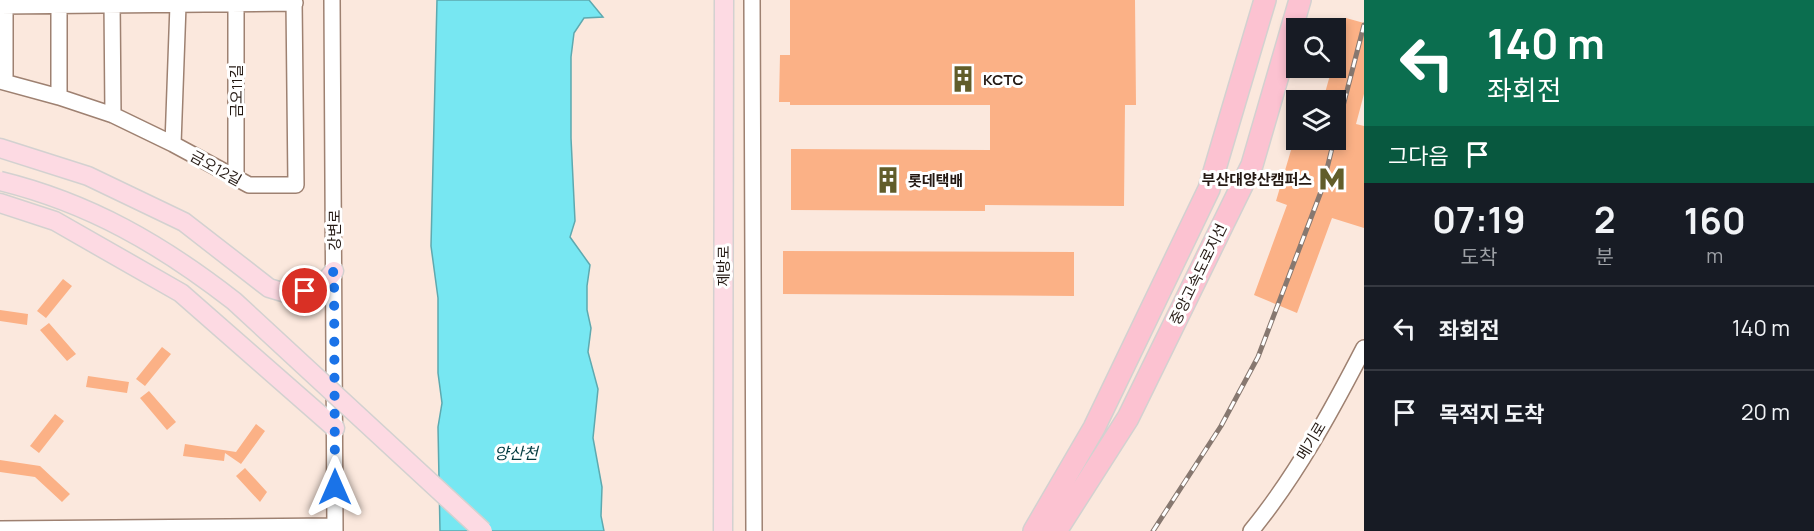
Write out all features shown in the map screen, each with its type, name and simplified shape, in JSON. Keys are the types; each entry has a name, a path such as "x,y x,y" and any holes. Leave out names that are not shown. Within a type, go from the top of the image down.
{"highway":[{"name":"중앙고속도로지선","path":"1034,531 1094,428 1209,189 1265,0"},
{"name":"중앙고속도로지선","path":"1056,531 1128,418 1252,165 1300,0"}],"main road":[{"name":"제방로","path":"723,531 724,0"},
{"path":"0,148 88,176 184,222 269,288 289,294 320,288 334,271"},
{"path":"0,181 69,202 104,217 140,235 199,273 234,301 483,531"},
{"path":"0,203 55,221 181,292 335,428"}],"street":[{"name":"강변로","path":"332,0 334,529"},
{"path":"752,0 754,531"},
{"path":"3,82 4,4 295,2"},
{"name":"금오12길","path":"3,82 113,115 249,185 296,185 295,2"},
{"path":"59,3 59,97"},
{"path":"112,3 113,115"},
{"path":"173,144 178,4"},
{"name":"금오11길","path":"236,4 236,178"},
{"name":"메기로","path":"1251,531 1274,501 1309,446 1364,348"},
{"path":"0,529 334,529"}],"water":[{"name":"양산천","path":"437,0 589,0 603,17 584,18 574,33 571,57 571,138 575,221 570,237 590,265 587,286 587,310 591,328 588,352 598,389 593,438 602,487 601,516 604,531 440,531 438,427 442,403 438,373 438,298 431,246"}],"building":[{"path":"790,0 1135,0 1136,105 1125,105 1124,206 985,205 985,211 791,210 791,149 990,150 990,105 790,105 790,102 779,102 780,55 790,55"},
{"path":"1346,18 1364,23 1364,94 1356,124 1364,126 1364,228 1332,218 1297,313 1254,295 1287,205 1276,201 1291,150 1346,150 1346,90 1326,90 1329,78 1346,78"},
{"path":"783,251 1074,252 1074,296 783,294"},
{"path":"63,279 72,286 46,318 37,311"},
{"path":"0,310 28,314 27,325 0,321"},
{"path":"49,323 76,354 67,361 40,330"},
{"path":"162,347 171,354 145,386 136,379"},
{"path":"88,376 129,382 127,393 86,387"},
{"path":"149,391 176,422 167,430 140,398"},
{"path":"55,414 64,421 39,453 30,446"},
{"path":"256,424 265,431 241,464 225,453 224,461 183,456 185,444 236,452"},
{"path":"0,460 40,466 70,494 62,502 35,477 0,472"},
{"path":"245,468 267,492 260,502 236,476"}],"railway":[{"path":"1346,95 1364,25"},
{"path":"1153,531 1221,426 1258,357 1322,189 1332,150"}],"place":[{"name":"KCTC","path":"963,79"},
{"name":"부산대양산캠퍼스","path":"1332,179"},
{"name":"롯데택배","path":"888,180"}],"route":[{"path":"305,291 320,288 334,271 335,487"}]}
